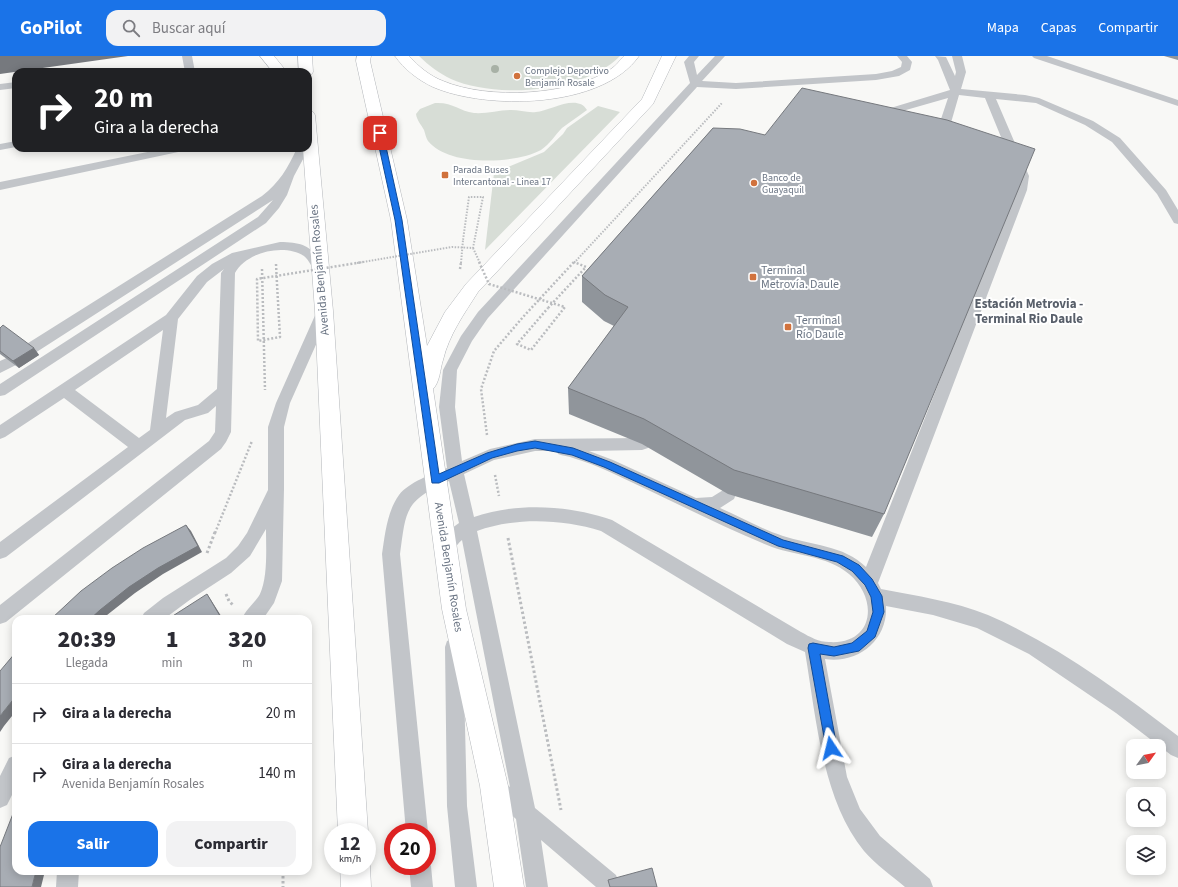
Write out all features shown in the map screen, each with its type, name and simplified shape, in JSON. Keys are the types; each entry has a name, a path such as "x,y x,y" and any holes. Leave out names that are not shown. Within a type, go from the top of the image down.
{"main road":[{"path":"267,56 277,68"},
{"path":"305,56 306,68"},
{"name":"Avenida Benjamín Rosales","path":"364,56 363,61 399,220 424,394 445,476 445,549 454,609 494,786 509,887"},
{"path":"402,56 417,72 444,87 479,95 521,97 543,96 589,85 620,70 632,56"},
{"path":"424,394 436,347 452,317 472,288 648,100 669,56"},
{"name":"Avenida Benjamín Rosales","path":"310,152 324,311 352,823"},
{"path":"355,875 356,887"}],"lane":[{"path":"187,56 189,68"},
{"path":"694,56 689,62 695,84"},
{"path":"445,476 450,370 466,339 483,315 720,56"},
{"path":"695,84 743,86 876,78 894,74 906,68 907,62 902,56"},
{"path":"940,56 944,60 956,92"},
{"path":"1037,56 1178,103"},
{"path":"938,145 956,92 961,72 956,58"},
{"path":"0,86 12,85"},
{"path":"869,119 956,92 1025,98 1039,101 1089,123 1116,140 1162,193 1178,220"},
{"path":"873,589 1021,190 1023,176 990,96"},
{"path":"0,147 12,145"},
{"path":"0,186 164,152"},
{"path":"0,391 262,220 274,208 281,197 301,152"},
{"path":"30,349 266,199 279,189 289,177"},
{"path":"0,433 171,318 202,279 226,261 258,250 280,246 291,246 310,254 321,271"},
{"path":"0,616 215,445 221,438 223,432 228,273 241,258 258,250"},
{"path":"256,615 263,607 270,595 273,581 276,489 276,427 283,403 324,311"},
{"path":"157,433 171,318"},
{"path":"64,390 139,447"},
{"path":"0,552 180,416 203,409 224,391"},
{"path":"416,823 391,554 396,519 406,500 414,492 445,476 490,455 517,448 535,445 642,444"},
{"path":"445,549 454,535 468,527 504,517 542,514 574,516 606,525 813,648 834,652 855,648 871,634 878,612 873,589 856,568 839,559 781,543 607,464 573,451 535,445"},
{"name":"Avenida Benjamín Rosales","path":"445,476 468,527 526,814 537,887"},
{"path":"155,615 188,591 217,575 229,566 244,551 253,538 276,489"},
{"path":"696,505 715,503 728,494"},
{"path":"873,589 981,621 1036,648 1123,706 1178,748"},
{"path":"454,609 457,806 466,887"},
{"path":"813,648 837,776 853,816 872,844 922,887"},
{"path":"0,798 12,773"},
{"path":"494,786 608,883"},
{"path":"67,887 68,875"},
{"path":"421,875 422,887"}],"path":[{"path":"463,240 469,197 483,197 473,248 489,284 565,307 531,350 517,344 548,308 586,267 574,262"},
{"path":"271,265 276,264 277,284 280,337 258,341 256,278 452,247 473,248"},
{"path":"265,393 262,267 266,266"},
{"path":"250,449 254,435"},
{"path":"283,875 283,887"}],"shaded area":[{"name":"Complejo Deportivo Benjamín Rosale","path":"419,56 620,56 604,68 585,78 563,85 539,89 515,90 491,89 470,85 451,79 434,69"},
{"path":"435,103 451,105 474,113 511,110 536,112 570,103 583,105 587,110 562,128 541,150 530,155 515,158 483,160 466,159 451,155 438,149 428,141 416,114 420,109"},
{"path":"598,106 620,112 485,250 494,173 544,152 563,134 567,128"}],"building":[{"name":"Terminal Río Daule","path":"802,88 947,120 1035,149 884,514 734,470 644,419 568,388 628,307 605,295 582,276 713,128 740,129 765,135"},
{"path":"3,325 34,348 13,361 0,351 0,328"},
{"path":"186,525 198,546 158,568 129,587 94,615 55,615 81,591 112,568 143,548"},
{"path":"207,594 219,615 174,615"},
{"path":"12,657 12,701 0,716 0,671"},
{"path":"12,816 12,875 35,875 32,887 0,887 0,847"},
{"path":"652,868 657,887 610,887 608,880"}],"place":[{"name":"Complejo Deportivo Benjamín Rosale","path":"517,76"},
{"name":"Parada Buses Intercantonal - Linea 17","path":"445,175"},
{"name":"Banco de Guayaquil","path":"754,183"},
{"name":"Terminal Metrovía. Daule","path":"753,277"},
{"name":"Terminal Río Daule","path":"788,327"}],"district":[{"name":"Estación Metrovia - Terminal Rio Daule","path":"1029,310"}],"route":[{"path":"380,133 399,220 436,480 490,455 517,448 535,445 573,451 607,464 781,543 839,559 856,568 869,582 876,596 878,612 871,634 855,648 834,652 813,648 831,748"}]}
